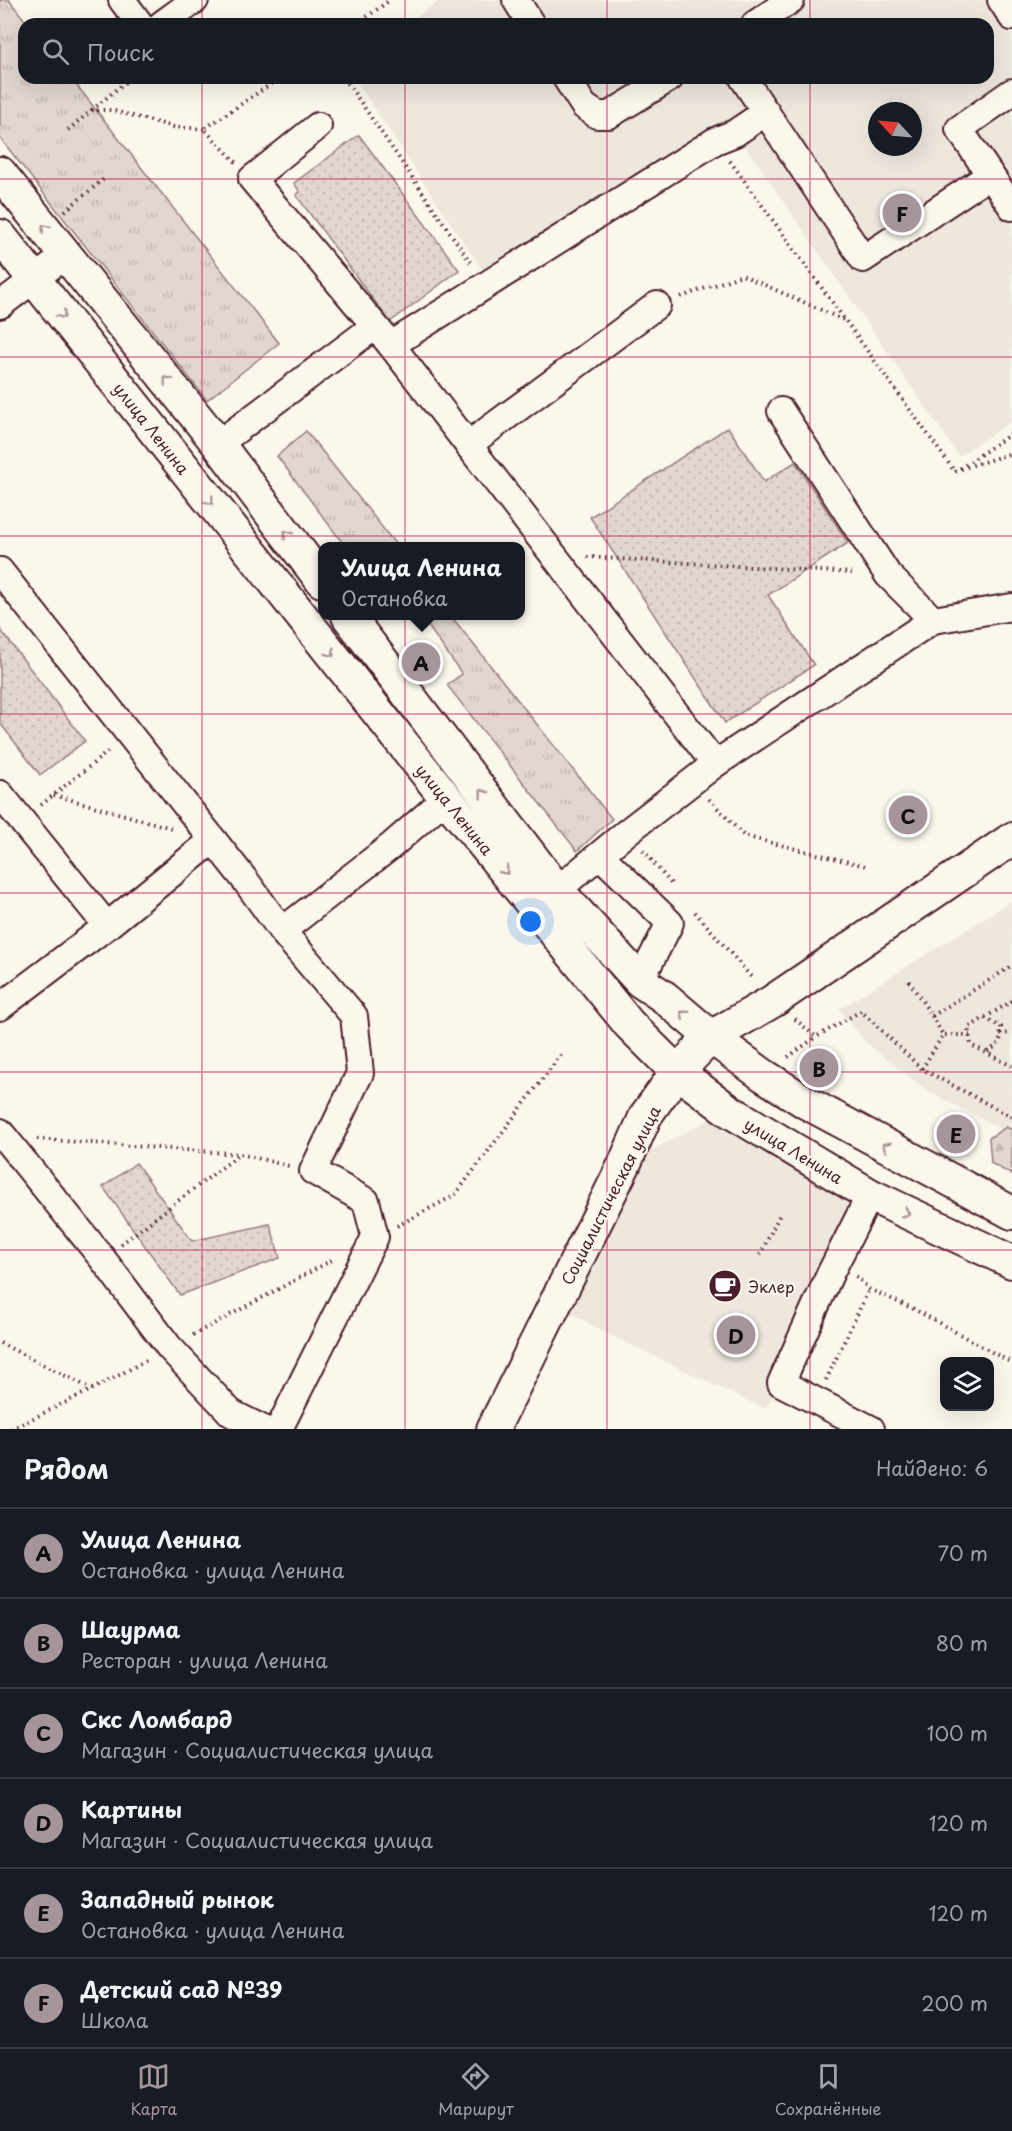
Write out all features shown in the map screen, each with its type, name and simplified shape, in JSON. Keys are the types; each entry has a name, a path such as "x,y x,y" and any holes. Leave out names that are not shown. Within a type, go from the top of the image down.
{"main road":[{"path":"0,173 218,444 318,576"},
{"name":"улица Ленина","path":"0,236 446,798 629,1024 677,1072 729,1110 870,1195 1012,1262"},
{"name":"улица Ленина","path":"352,620 557,890 640,981 763,1076 807,1103 1012,1213"},
{"name":"Социалистическая улица","path":"493,1429 624,1165 646,1115 677,1072 711,1037 773,1001 1012,839"}],"street":[{"path":"122,0 136,18"},
{"path":"170,18 195,0"},
{"path":"516,0 527,18"},
{"path":"764,18 791,0"},
{"path":"1001,0 1012,17"},
{"path":"570,84 584,106 597,115 609,115 660,84"},
{"path":"747,84 863,260 990,175"},
{"path":"1012,92 959,129 1012,207"},
{"path":"218,444 383,335 486,286 715,141 735,133 766,112"},
{"path":"318,126 252,179 383,335 715,764"},
{"path":"0,305 66,255"},
{"path":"468,445 657,305"},
{"path":"781,411 888,575 933,620"},
{"path":"0,571 282,931 354,1016 360,1073 313,1171 366,1201 375,1237 279,1429"},
{"path":"557,890 715,764 933,620 1012,607"},
{"path":"0,794 107,926"},
{"path":"282,931 391,846 446,798"},
{"path":"0,1007 107,926 213,840"},
{"path":"600,855 670,923 640,981"},
{"path":"2,1134 170,1347 231,1413 263,1429"},
{"path":"870,1195 837,1259 781,1383 871,1429"}],"path":[{"path":"365,18 390,0"},
{"path":"68,130 123,84"},
{"path":"92,110 111,110 174,127 204,129 271,84"},
{"path":"348,84 486,286"},
{"path":"204,129 252,179"},
{"path":"715,141 955,472"},
{"path":"657,305 742,275 847,321"},
{"path":"955,472 1012,433"},
{"path":"955,472 1012,453"},
{"path":"554,555 888,575"},
{"path":"22,820 129,734"},
{"path":"692,782 744,836 868,867"},
{"path":"54,795 213,840"},
{"path":"728,952 773,1001 816,1037 861,1011 922,1069 1012,1117"},
{"path":"932,1017 1012,966"},
{"path":"909,981 943,1035"},
{"path":"1012,1000 968,1028 971,1045 1012,1066"},
{"path":"985,1018 1001,1027 1000,1043 986,1053"},
{"path":"1000,1034 1012,1033"},
{"path":"922,1069 943,1035"},
{"path":"943,1035 969,1035"},
{"path":"11,1429 93,1389 455,1195 563,1052"},
{"path":"2,1134 240,1154 313,1171"},
{"path":"102,1258 240,1154"},
{"path":"760,1256 780,1214"},
{"path":"837,1259 869,1288 912,1308 1012,1363"},
{"path":"816,1401 869,1288"},
{"path":"0,1343 93,1389"}],"shaded area":[{"path":"441,0 1012,0 1012,421 959,456 728,121 489,280 358,84 994,84 994,18 414,18"},
{"path":"1012,901 1012,1135 928,1091 866,1043 839,1009"},
{"path":"728,1110 870,1195 781,1383 765,1409 606,1333 555,1304 624,1165"}],"green space":[{"path":"0,0 9,0 23,18 18,18 18,84 76,84 279,343 207,400 0,138"},
{"path":"359,135 459,270 390,322 296,195 300,192 294,183"},
{"path":"728,427 764,482 795,462 848,543 768,595 814,665 725,723 590,517"},
{"path":"306,431 394,542 342,542 277,456"},
{"path":"424,620 454,620 612,819 577,851 447,685 462,674"},
{"path":"0,629 85,741 40,775 0,723"},
{"path":"1006,1127 1012,1130 1012,1175 991,1163 989,1138"},
{"path":"136,1163 192,1241 270,1224 280,1258 180,1295 103,1187"}],"place":[{"name":"Детский сад №39","path":"902,213"},
{"name":"Улица Ленина","path":"421,662"},
{"name":"Скс Ломбард","path":"908,815"},
{"name":"Шаурма","path":"819,1068"},
{"name":"Западный рынок","path":"956,1134"},
{"name":"Эклер","path":"725,1286"},
{"name":"Картины","path":"736,1335"}]}
